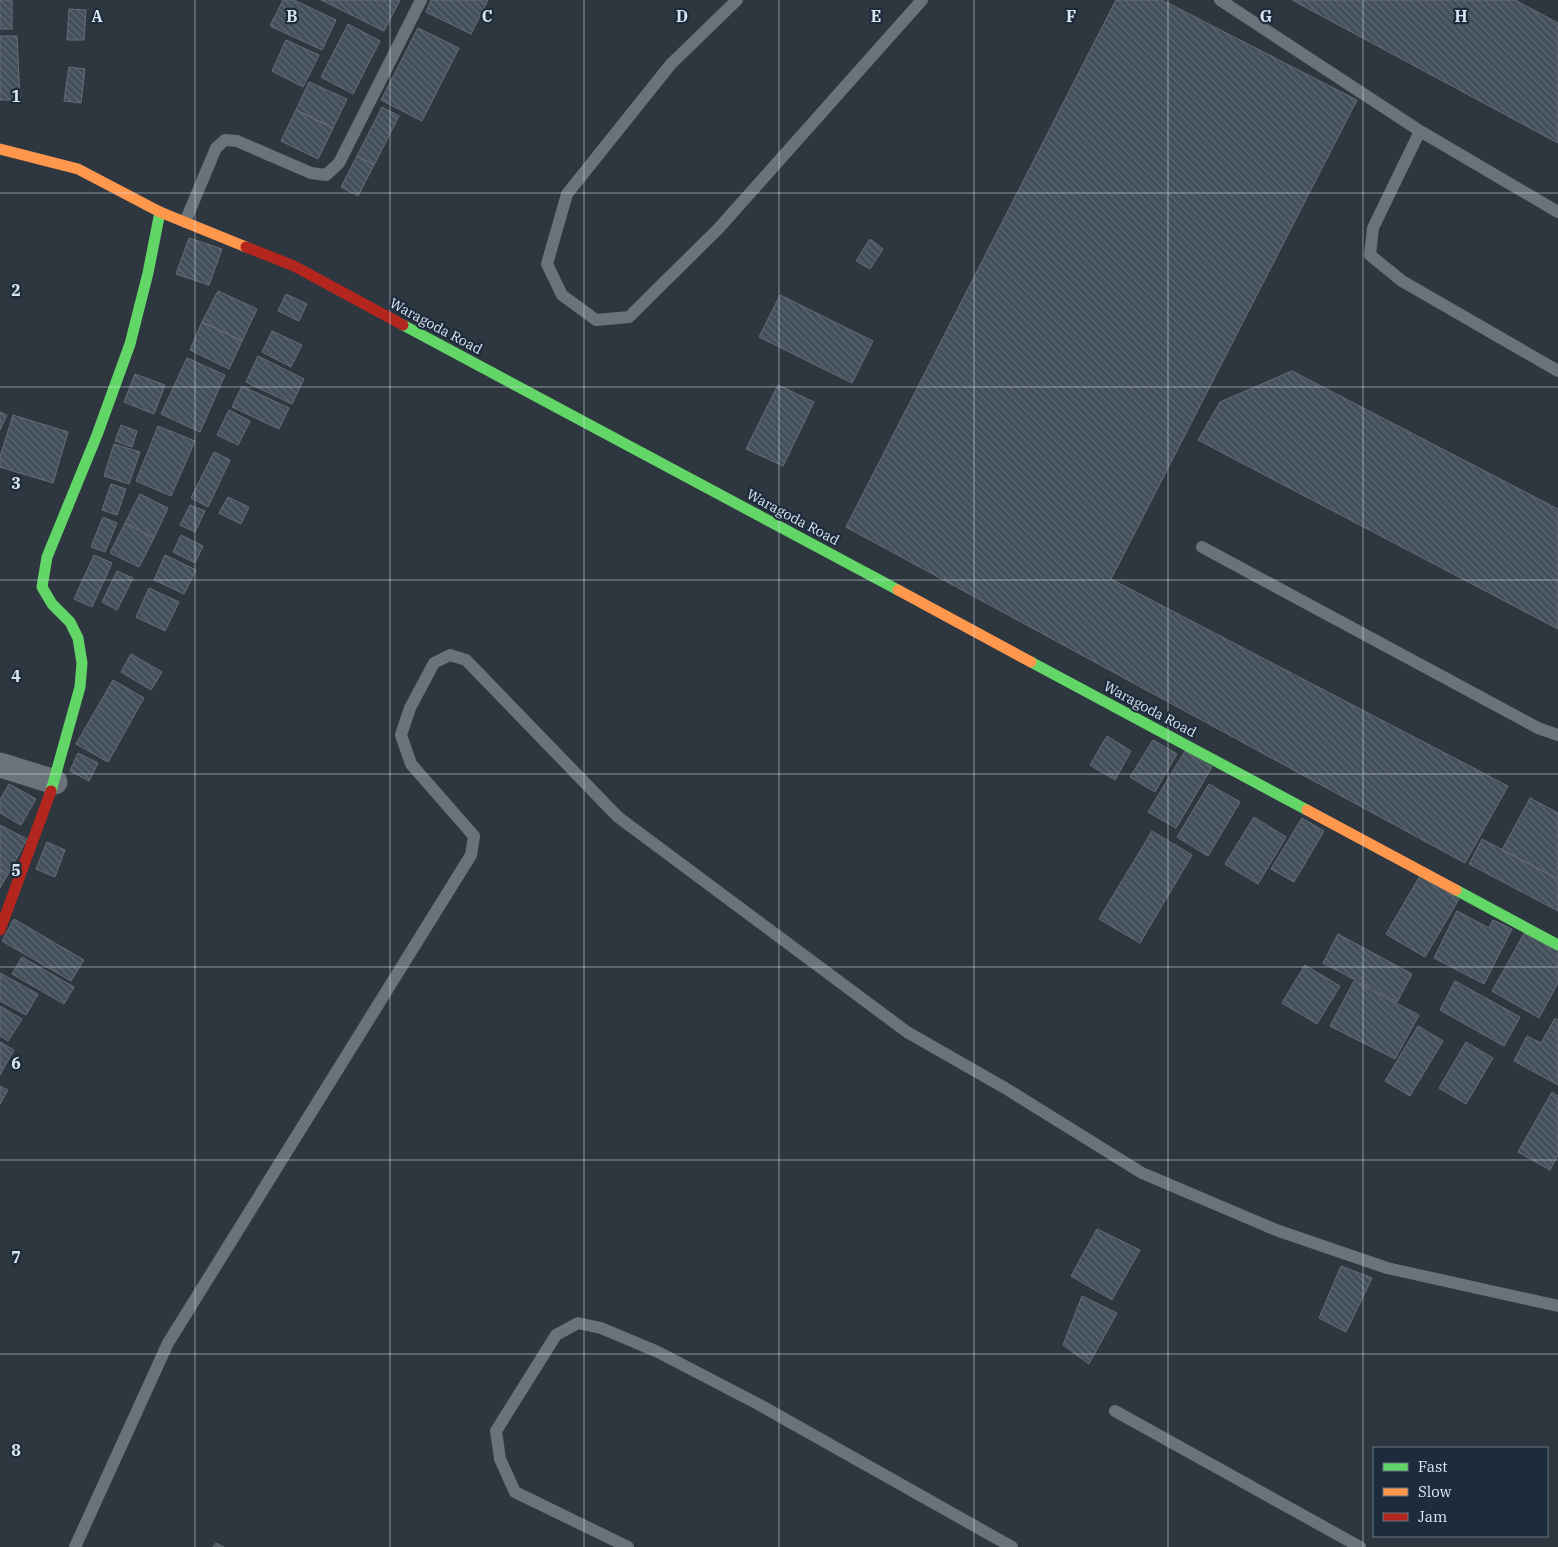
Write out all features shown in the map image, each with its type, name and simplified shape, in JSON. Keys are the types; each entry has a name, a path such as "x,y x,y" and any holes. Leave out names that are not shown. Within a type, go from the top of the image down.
{"street":[{"name":"Waragoda Road","path":"0,149 78,168 160,212 294,266 1558,945"},
{"path":"0,930 55,782 80,687 82,663 78,638 70,622 52,604 42,587 47,557 97,435 130,344 148,273 160,212"},
{"path":"0,765 55,782"}],"lane":[{"path":"185,222 216,148 224,140 237,142 311,173 326,175 339,163 421,0"},
{"path":"737,0 671,64 567,194 547,264 562,295 596,320 629,317 712,235 922,0"},
{"path":"1220,0 1420,132 1558,212"},
{"path":"1420,132 1373,228 1370,255 1402,281 1558,371"},
{"path":"1202,546 1538,728 1558,735"},
{"path":"74,1547 168,1342 471,855 474,836 411,764 401,735 410,708 434,663 450,655 466,660 618,818 907,1032 1005,1088 1142,1173 1276,1230 1387,1268 1558,1306"},
{"path":"628,1547 515,1492 500,1459 496,1431 556,1335 578,1323 601,1328 658,1352 758,1404 1012,1547"},
{"path":"1114,1411 1360,1547"}],"building":[{"path":"0,0 12,0 12,29 0,29"},
{"path":"283,0 294,0 336,20 322,50 270,26"},
{"path":"321,0 400,0 384,31"},
{"path":"431,0 488,0 471,34 426,12"},
{"path":"1116,0 1162,0 1357,100 1111,579 1508,786 1465,863 846,527"},
{"path":"1292,0 1515,0 1558,23 1558,143"},
{"path":"69,9 86,10 84,40 67,40"},
{"path":"348,24 380,41 353,94 321,77"},
{"path":"418,28 459,48 422,121 381,100"},
{"path":"0,36 17,36 20,100 0,100"},
{"path":"286,40 319,55 303,87 272,71"},
{"path":"69,67 85,69 81,103 64,101"},
{"path":"309,82 347,99 333,128 296,110"},
{"path":"382,107 399,116 374,165 357,156"},
{"path":"296,110 333,128 318,159 281,141"},
{"path":"357,156 374,165 358,196 341,187"},
{"path":"189,238 222,249 209,285 176,274"},
{"path":"870,239 883,249 870,269 856,261"},
{"path":"218,291 257,309 242,341 202,322"},
{"path":"286,294 307,304 299,321 278,311"},
{"path":"780,295 873,341 852,383 759,337"},
{"path":"202,322 242,341 229,369 190,350"},
{"path":"272,331 302,345 291,367 262,352"},
{"path":"258,356 304,379 292,404 246,382"},
{"path":"187,358 225,375 200,432 161,414"},
{"path":"1292,371 1558,509 1558,629 1198,440 1220,402"},
{"path":"135,374 165,385 154,414 124,402"},
{"path":"778,385 814,402 783,466 746,449"},
{"path":"242,386 289,408 279,429 232,407"},
{"path":"229,410 250,421 238,445 217,435"},
{"path":"0,412 7,415 0,430"},
{"path":"13,415 68,432 53,483 0,467 0,457"},
{"path":"121,425 137,431 132,447 115,441"},
{"path":"158,426 195,441 171,496 136,481"},
{"path":"114,444 140,452 129,484 104,476"},
{"path":"214,452 230,460 208,507 191,498"},
{"path":"111,484 126,489 117,515 102,510"},
{"path":"140,494 168,508 154,538 125,523"},
{"path":"228,497 249,507 241,524 219,513"},
{"path":"190,505 205,511 195,532 180,525"},
{"path":"103,517 117,523 105,552 91,547"},
{"path":"125,523 154,538 139,567 110,553"},
{"path":"181,535 203,546 195,563 173,552"},
{"path":"94,555 112,563 92,607 74,599"},
{"path":"165,555 196,570 184,594 154,580"},
{"path":"117,571 133,578 117,610 102,602"},
{"path":"149,588 179,602 165,631 136,617"},
{"path":"131,654 162,672 151,690 121,672"},
{"path":"113,680 144,698 108,762 76,744"},
{"path":"1107,736 1131,751 1115,780 1090,765"},
{"path":"1153,740 1177,754 1155,792 1130,777"},
{"path":"1185,751 1212,767 1176,828 1148,812"},
{"path":"78,753 98,763 89,781 70,771"},
{"path":"9,784 36,799 21,825 0,813 0,800"},
{"path":"1209,784 1240,802 1208,856 1177,837"},
{"path":"1530,798 1558,813 1558,879 1502,850"},
{"path":"1254,817 1286,837 1258,884 1225,864"},
{"path":"1302,818 1324,831 1294,882 1271,869"},
{"path":"0,825 27,839 8,874 0,869"},
{"path":"1152,831 1192,855 1140,943 1099,919"},
{"path":"1482,839 1558,879 1558,911 1469,864"},
{"path":"47,842 65,850 55,877 36,869"},
{"path":"0,869 8,874 0,888"},
{"path":"1420,876 1459,899 1425,957 1386,934"},
{"path":"1457,911 1489,928 1493,920 1512,929 1484,984 1434,958"},
{"path":"14,919 84,960 71,981 2,941"},
{"path":"1525,932 1558,951 1558,983 1539,1018 1492,991"},
{"path":"1338,934 1412,974 1397,1002 1323,963"},
{"path":"22,957 74,987 64,1004 12,974"},
{"path":"1305,965 1340,986 1317,1024 1282,1003"},
{"path":"0,973 38,994 26,1015 0,1001"},
{"path":"1354,981 1419,1015 1395,1059 1330,1026"},
{"path":"1455,981 1520,1017 1504,1046 1440,1010"},
{"path":"0,1006 22,1019 8,1041 0,1036"},
{"path":"1555,1018 1558,1020 1558,1085 1514,1061 1527,1036 1541,1043"},
{"path":"1418,1026 1443,1041 1410,1096 1385,1081"},
{"path":"0,1042 14,1050 0,1075"},
{"path":"1466,1042 1493,1058 1466,1104 1439,1088"},
{"path":"0,1086 8,1090 0,1104"},
{"path":"1552,1092 1558,1096 1558,1155 1550,1170 1518,1152"},
{"path":"1097,1229 1140,1250 1112,1300 1071,1276"},
{"path":"1341,1266 1372,1278 1346,1332 1319,1318"},
{"path":"1082,1296 1117,1313 1089,1364 1063,1345"},
{"path":"216,1543 224,1547 213,1547"}],"traffic: fast":[{"path":"51,791 80,687 82,663 78,638 70,622 52,604 42,587 47,557 97,435 130,344 148,273 160,212"},
{"path":"403,325 898,590"},
{"path":"1031,662 1307,810"},
{"path":"1456,890 1558,945"}],"traffic: slow":[{"path":"0,149 78,169 160,212 246,247"},
{"path":"898,590 1031,662"},
{"path":"1307,810 1456,890"}],"traffic: jam":[{"path":"246,247 294,266 403,325"},
{"path":"0,930 51,791"}]}
